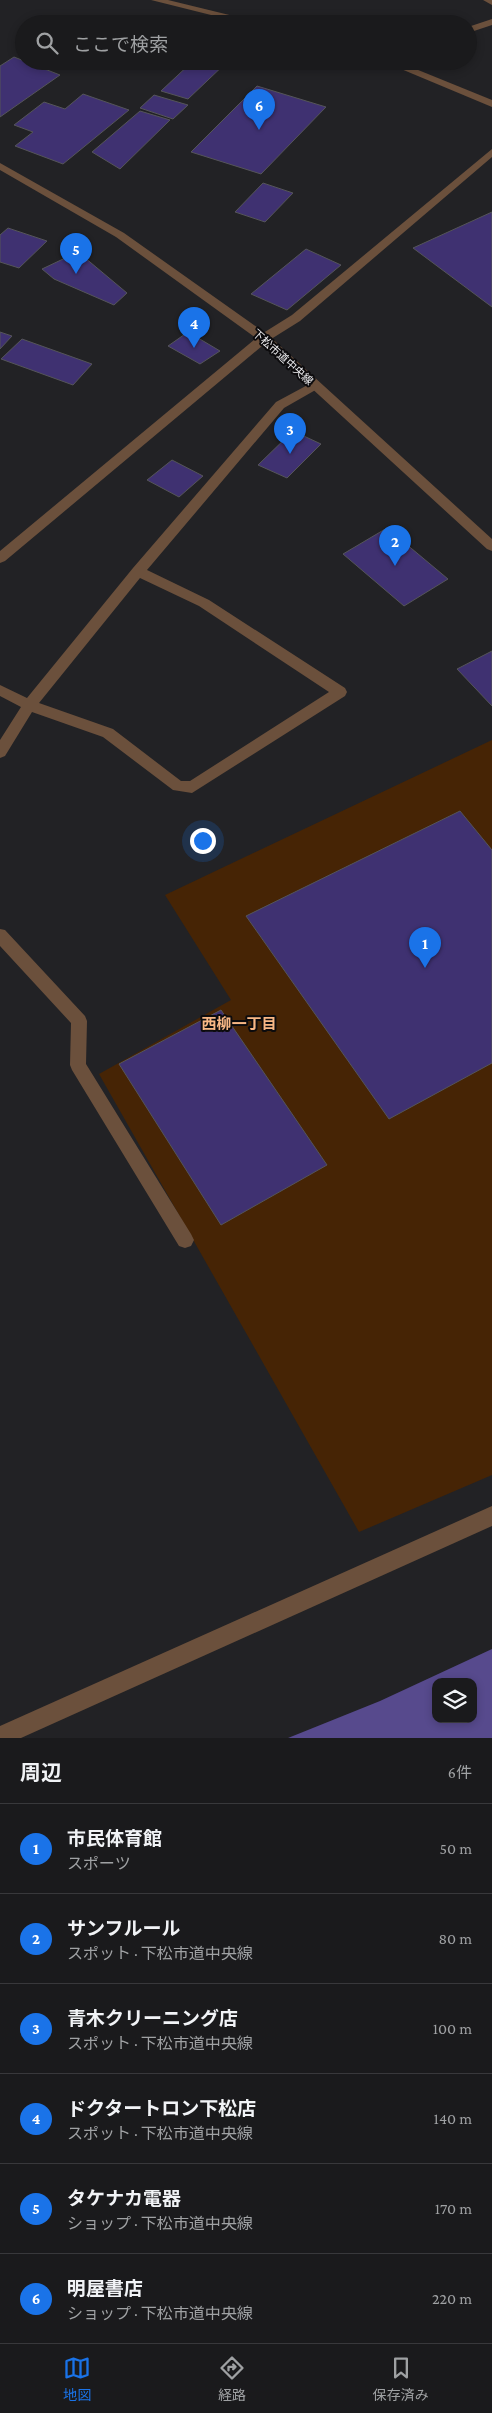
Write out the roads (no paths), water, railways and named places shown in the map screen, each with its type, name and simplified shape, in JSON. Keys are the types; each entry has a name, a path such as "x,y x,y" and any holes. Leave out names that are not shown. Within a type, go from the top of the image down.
{"street":[{"path":"156,0 222,15"},
{"path":"488,0 492,2"},
{"path":"477,27 492,22"},
{"path":"410,70 492,104"},
{"path":"0,558 264,338 296,318 492,152"},
{"name":"下松市道中央線","path":"0,166 120,236 264,338 492,546"},
{"path":"0,752 29,705 138,571 280,405 315,385"},
{"path":"0,690 29,705 108,733 178,786 192,787 340,692 204,603 138,571"},
{"path":"0,935 79,1020 78,1066 186,1240"},
{"path":"0,1737 492,1516"}],"place":[{"name":"明屋書店","path":"259,130"},
{"name":"タケナカ電器","path":"76,274"},
{"name":"ドクタートロン下松店","path":"194,348"},
{"name":"青木クリーニング店","path":"290,454"},
{"name":"サンフルール","path":"395,566"},
{"name":"市民体育館","path":"425,968"}],"district":[{"name":"西柳一丁目","path":"239,1024"}]}
